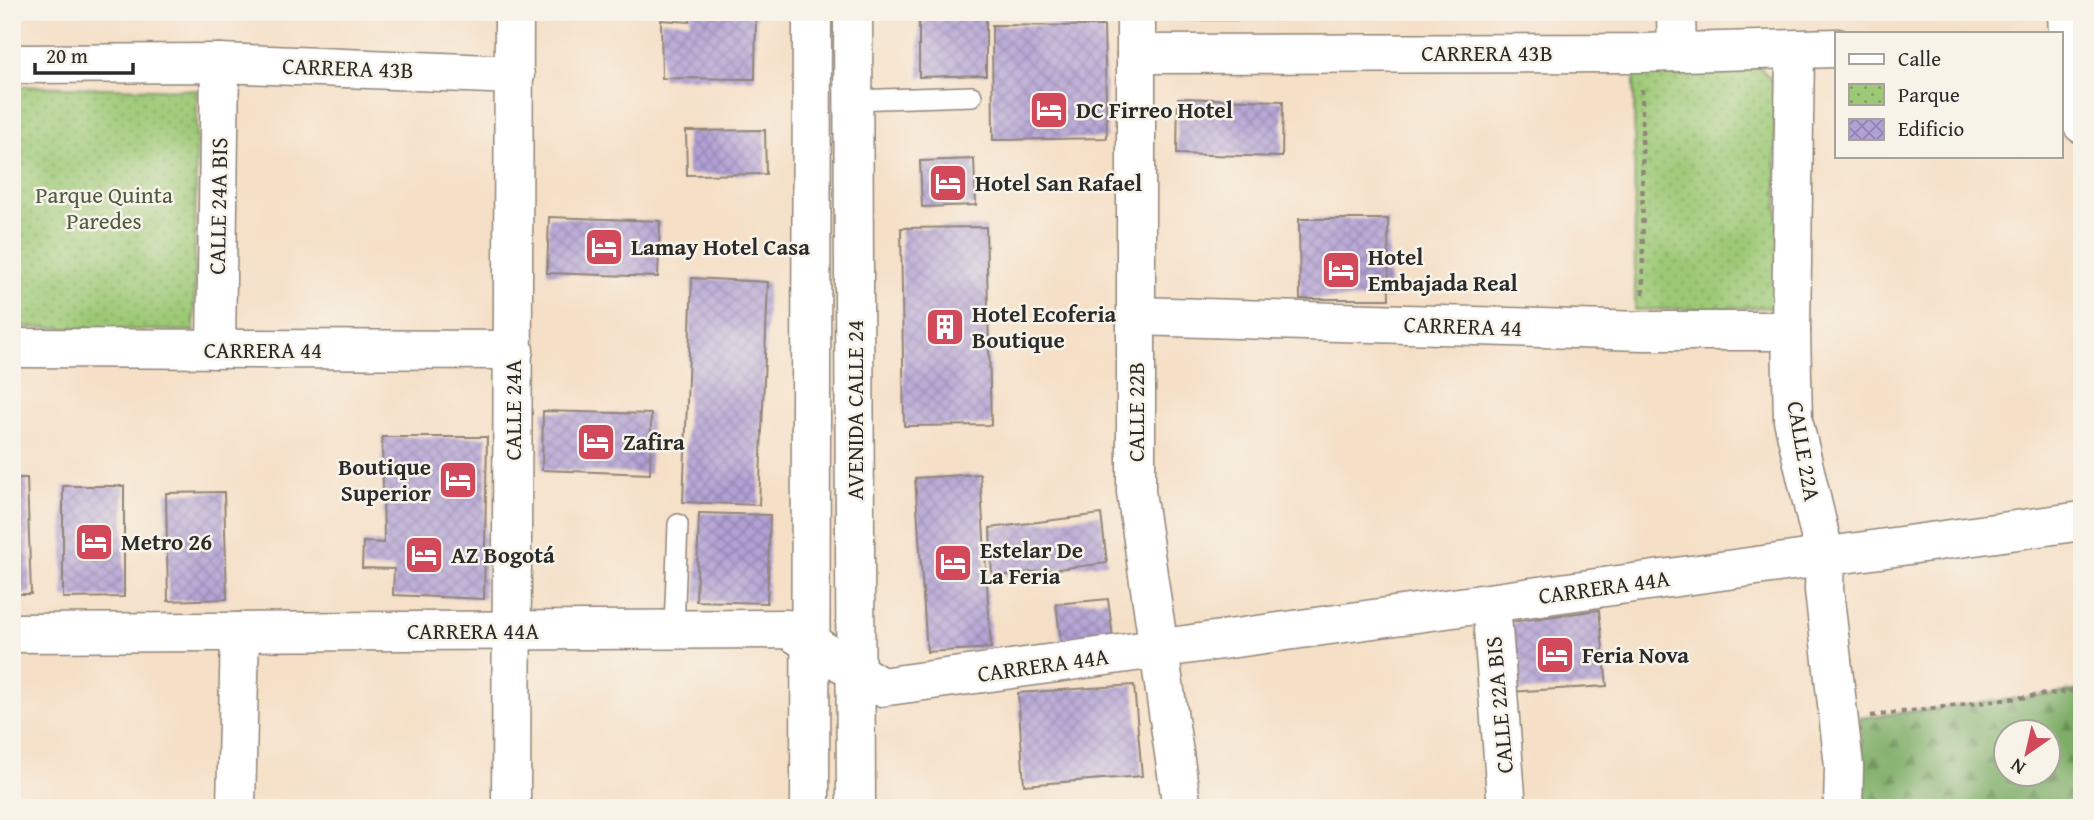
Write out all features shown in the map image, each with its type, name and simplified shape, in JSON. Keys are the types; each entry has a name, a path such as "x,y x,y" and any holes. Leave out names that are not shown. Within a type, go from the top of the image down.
{"street":[{"name":"CALLE 24A","path":"511,808 514,12"},
{"name":"AVENIDA CALLE 24","path":"810,808 812,12"},
{"name":"AVENIDA CALLE 24","path":"853,12 856,808"},
{"name":"CALLE 22B","path":"1136,12 1136,492 1182,808"},
{"path":"1659,52 1676,12"},
{"path":"2065,27 2082,124"},
{"name":"CARRERA 43B","path":"1136,54 1795,51 1835,48"},
{"name":"CALLE 22A","path":"1795,51 1791,331 1793,420 1825,557 1824,590 1844,766 1843,808"},
{"name":"CARRERA 43B","path":"12,64 220,63 515,75"},
{"name":"CALLE 24A BIS","path":"216,349 220,63"},
{"name":"CARRERA 44","path":"1136,316 1643,331 1791,331"},
{"name":"CARRERA 44","path":"12,348 514,350"},
{"name":"CARRERA 44A","path":"12,633 788,629 881,687 2082,522"},
{"name":"CALLE 22A BIS","path":"1491,603 1507,808"},
{"path":"236,808 240,632"}],"lane":[{"path":"853,100 972,96"},
{"path":"674,629 678,524"}],"path":[{"path":"1643,331 1659,52"},
{"path":"1860,718 2082,690"}],"green space":[{"path":"1759,66 1773,82 1781,307 1635,310 1634,67"},
{"name":"Parque Quinta Paredes","path":"12,86 197,90 194,331 12,327"},
{"path":"2082,690 2082,808 1864,808 1860,718"}],"building":[{"path":"690,12 756,12 755,79 662,78 661,20 690,22"},
{"path":"919,12 986,12 986,75 919,77"},
{"path":"1181,12 1283,12 1283,20 1181,20"},
{"path":"992,25 1104,26 1107,138 993,140"},
{"path":"1178,98 1283,101 1282,157 1177,154"},
{"path":"765,130 766,174 687,175 686,131"},
{"name":"Hotel San Rafael","path":"974,159 976,205 922,207 920,161"},
{"name":"Lamay Hotel Casa","path":"549,217 660,221 658,277 547,273"},
{"path":"1299,219 1388,219 1389,299 1300,299"},
{"name":"Hotel Ecoferia Boutique","path":"986,227 991,425 904,426 901,228"},
{"path":"692,278 768,282 759,505 683,502"},
{"name":"Zafira","path":"543,411 651,414 650,474 542,470"},
{"path":"382,437 487,437 484,599 393,595 394,569 362,568 363,542 384,543"},
{"name":"Estelar De La Feria","path":"980,474 991,648 927,652 915,478"},
{"path":"12,478 27,478 31,594 12,594"},
{"name":"Metro 26","path":"63,486 124,486 124,597 63,598"},
{"path":"224,492 227,599 168,601 166,493"},
{"path":"699,513 770,515 767,603 696,601"},
{"path":"1101,514 1107,563 992,577 990,528"},
{"path":"1108,599 1113,638 1061,643 1056,604"},
{"name":"Feria Nova","path":"1599,610 1607,686 1509,692 1503,623"},
{"path":"1134,685 1142,776 1024,785 1018,693"}],"place":[{"name":"DC Firreo Hotel","path":"1049,110"},
{"name":"Hotel San Rafael","path":"948,183"},
{"name":"Lamay Hotel Casa","path":"604,247"},
{"name":"Hotel Embajada Real","path":"1341,270"},
{"name":"Hotel Ecoferia Boutique","path":"945,327"},
{"name":"Zafira","path":"596,442"},
{"name":"Boutique Superior","path":"458,480"},
{"name":"Metro 26","path":"94,542"},
{"name":"AZ Bogotá","path":"424,555"},
{"name":"Estelar De La Feria","path":"953,563"},
{"name":"Feria Nova","path":"1555,655"}]}
